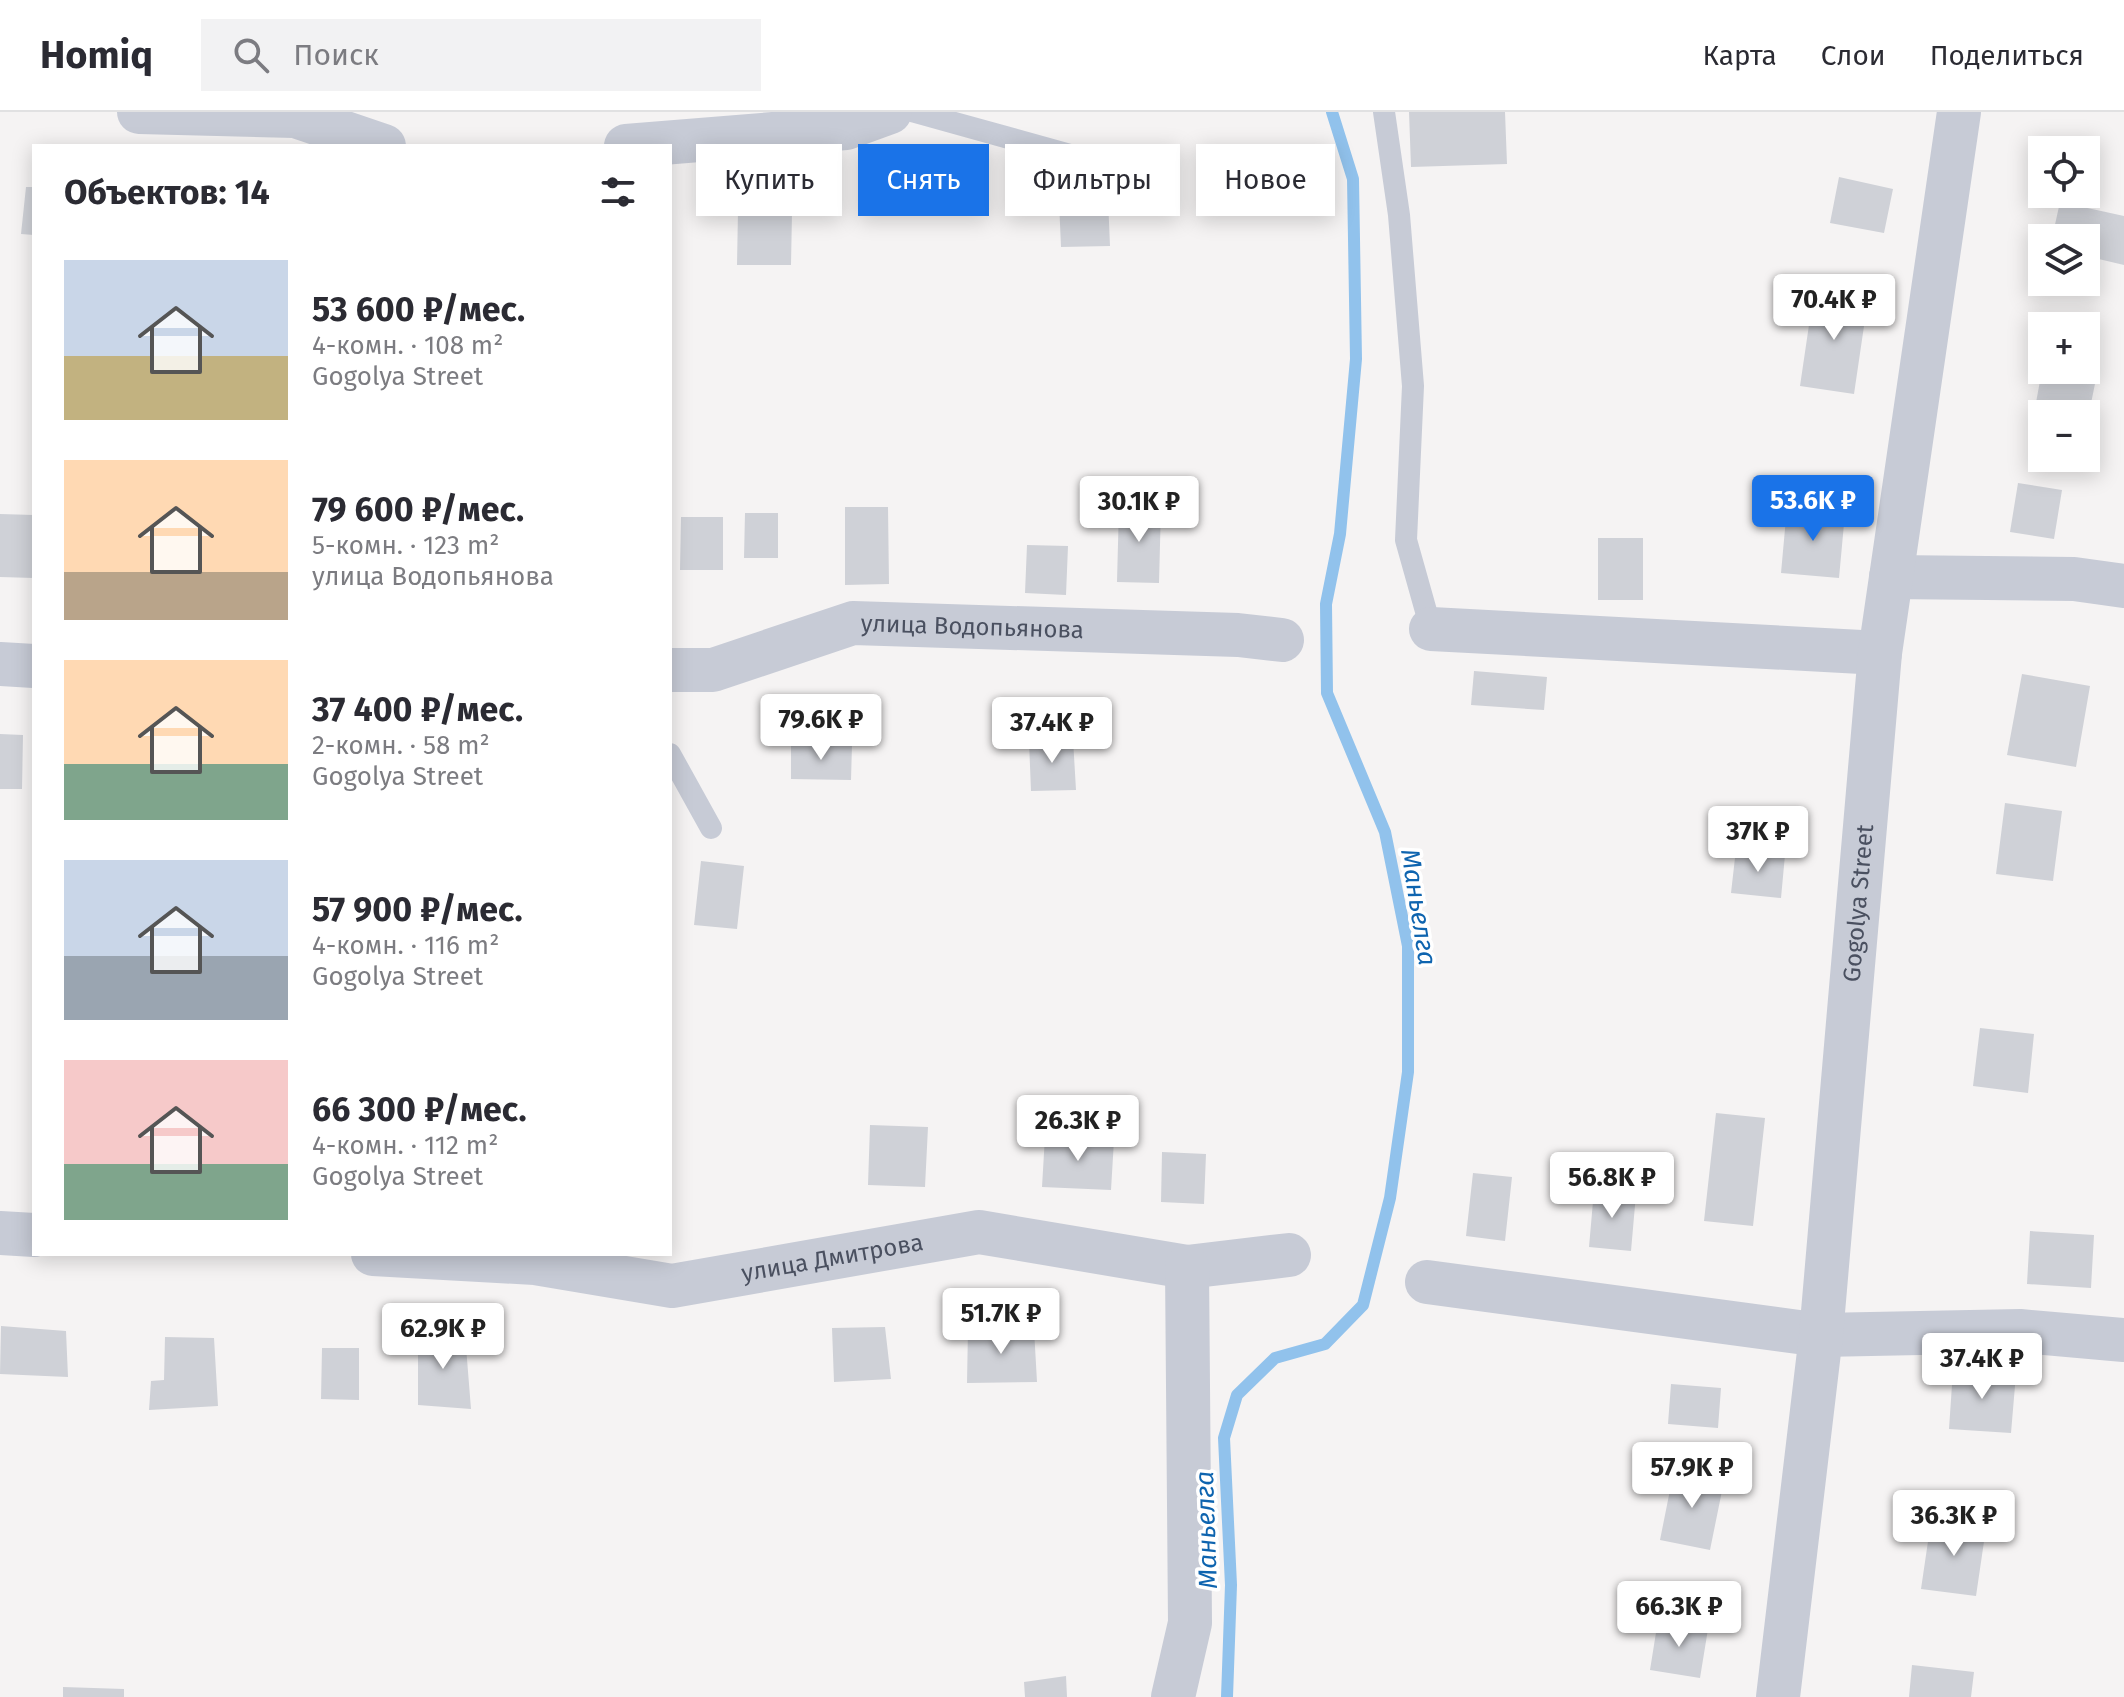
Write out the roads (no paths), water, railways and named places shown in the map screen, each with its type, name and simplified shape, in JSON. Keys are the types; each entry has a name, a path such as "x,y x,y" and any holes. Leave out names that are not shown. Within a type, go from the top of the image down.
{"street":[{"path":"139,112 295,116 378,144"},
{"path":"650,144 846,128 890,112"},
{"name":"Gogolya Street","path":"1778,1697 1821,1335 1880,653 1959,112"},
{"path":"1891,577 2074,579 2124,586"},
{"name":"улица Водопьянова","path":"672,670 713,670 853,623 1238,635 1282,640"},
{"path":"1431,629 1880,653"},
{"path":"0,664 32,666"},
{"name":"улица Дмитрова","path":"409,1256 535,1263 672,1286 979,1232 1187,1267 1289,1255"},
{"path":"0,1233 32,1235"},
{"path":"1173,1697 1190,1623 1187,1267"},
{"path":"1427,1282 1821,1335 2020,1331 2124,1340"}],"lane":[{"path":"915,112 1031,144"},
{"path":"1384,112 1399,215 1413,386 1406,540 1431,629"},
{"path":"672,758 711,828"}],"waterway":[{"name":"Маньелга","path":"1227,1697 1231,1585 1224,1438 1237,1395 1275,1358 1325,1344 1363,1305 1390,1198 1408,1072 1408,946 1385,832 1327,693 1326,604 1340,534 1356,359 1353,179 1332,112"}]}
